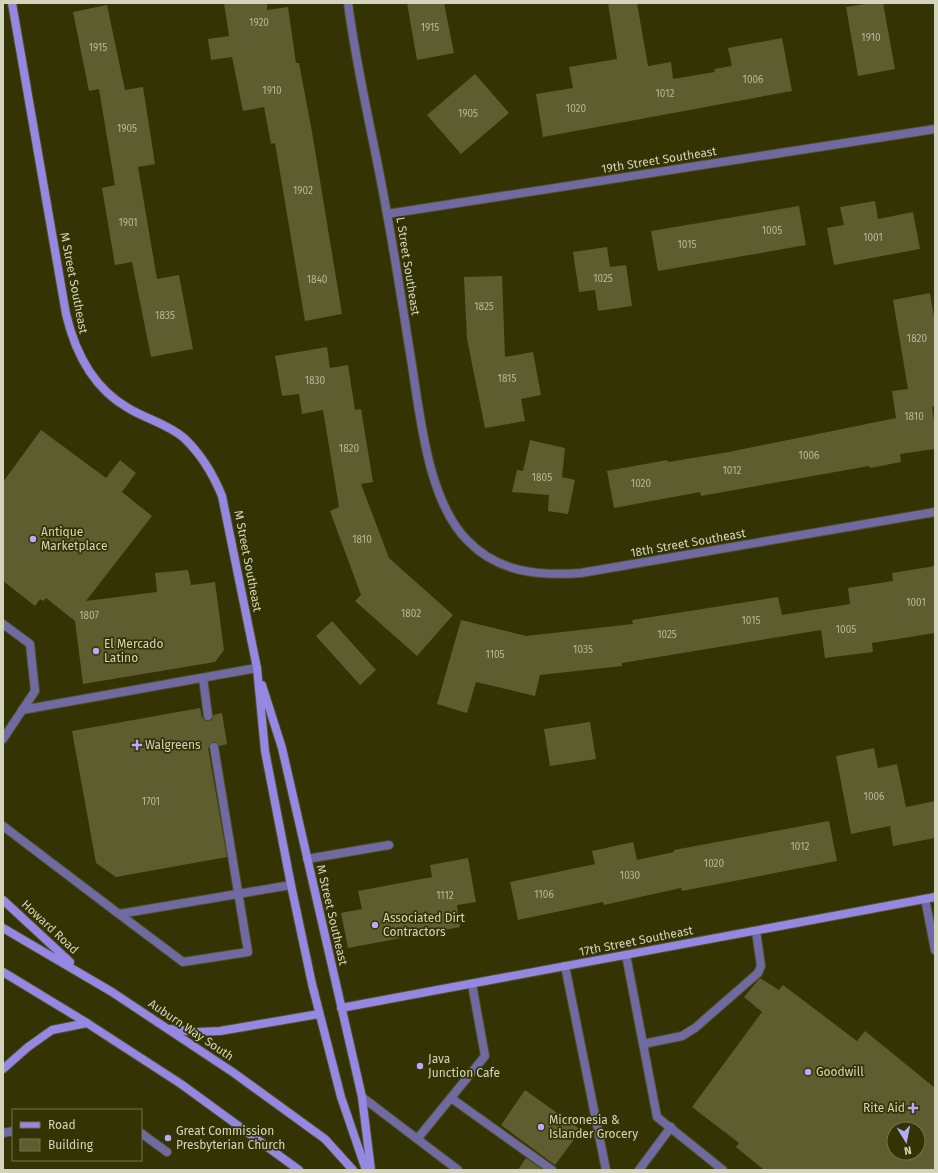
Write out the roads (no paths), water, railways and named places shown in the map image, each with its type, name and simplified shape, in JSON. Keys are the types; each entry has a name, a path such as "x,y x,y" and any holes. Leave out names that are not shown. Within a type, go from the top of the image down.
{"street":[{"name":"M Street Southeast","path":"12,3 71,335 79,356 94,378 109,395 128,408 162,424 183,437 202,456 213,475 222,496 257,668 265,751 291,885 319,1014 341,1097 366,1170"},
{"name":"L Street Southeast","path":"348,3 387,214 424,440 438,488 457,529"},
{"name":"19th Street Southeast","path":"387,214 935,130"},
{"name":"18th Street Southeast","path":"457,529 480,552 508,568 541,574 560,574 582,573 935,512"},
{"path":"3,624 30,644 35,691 3,739"},
{"name":"M Street Southeast","path":"257,668 282,748 362,1097 371,1170"},
{"path":"22,710 257,668"},
{"path":"203,678 208,716"},
{"path":"3,826 183,962 248,952 214,747"},
{"path":"307,860 389,845"},
{"path":"119,914 291,885"},
{"name":"17th Street Southeast","path":"341,1008 935,897"},
{"path":"925,899 935,950"},
{"name":"Howard Road","path":"3,900 80,972"},
{"name":"Auburn Way South","path":"3,928 80,972 234,1073 325,1139 353,1170"},
{"path":"643,1044 682,1036 695,1028 758,973 761,966 756,931"},
{"path":"626,955 657,1117 723,1170"},
{"path":"565,966 606,1170"},
{"path":"3,972 87,1023 181,1084 299,1170"},
{"path":"418,1138 485,1056 472,984"},
{"path":"168,1029 197,1032 220,1031 319,1014"},
{"path":"3,1069 28,1046 52,1030 87,1023"},
{"path":"362,1097 418,1138 458,1170"},
{"path":"451,1098 552,1170"},
{"path":"639,1170 671,1128"},
{"path":"142,1134 167,1152"}],"place":[{"name":"Antique Marketplace","path":"33,539"},
{"name":"El Mercado Latino","path":"96,651"},
{"name":"Walgreens","path":"137,745"},
{"name":"Associated Dirt Contractors","path":"375,925"},
{"name":"Java Junction Cafe","path":"420,1066"},
{"name":"Goodwill","path":"808,1072"},
{"name":"Rite Aid","path":"913,1108"},
{"name":"Micronesia & Islander Grocery","path":"541,1127"},
{"name":"Great Commission Presbyterian Church","path":"168,1138"}]}
